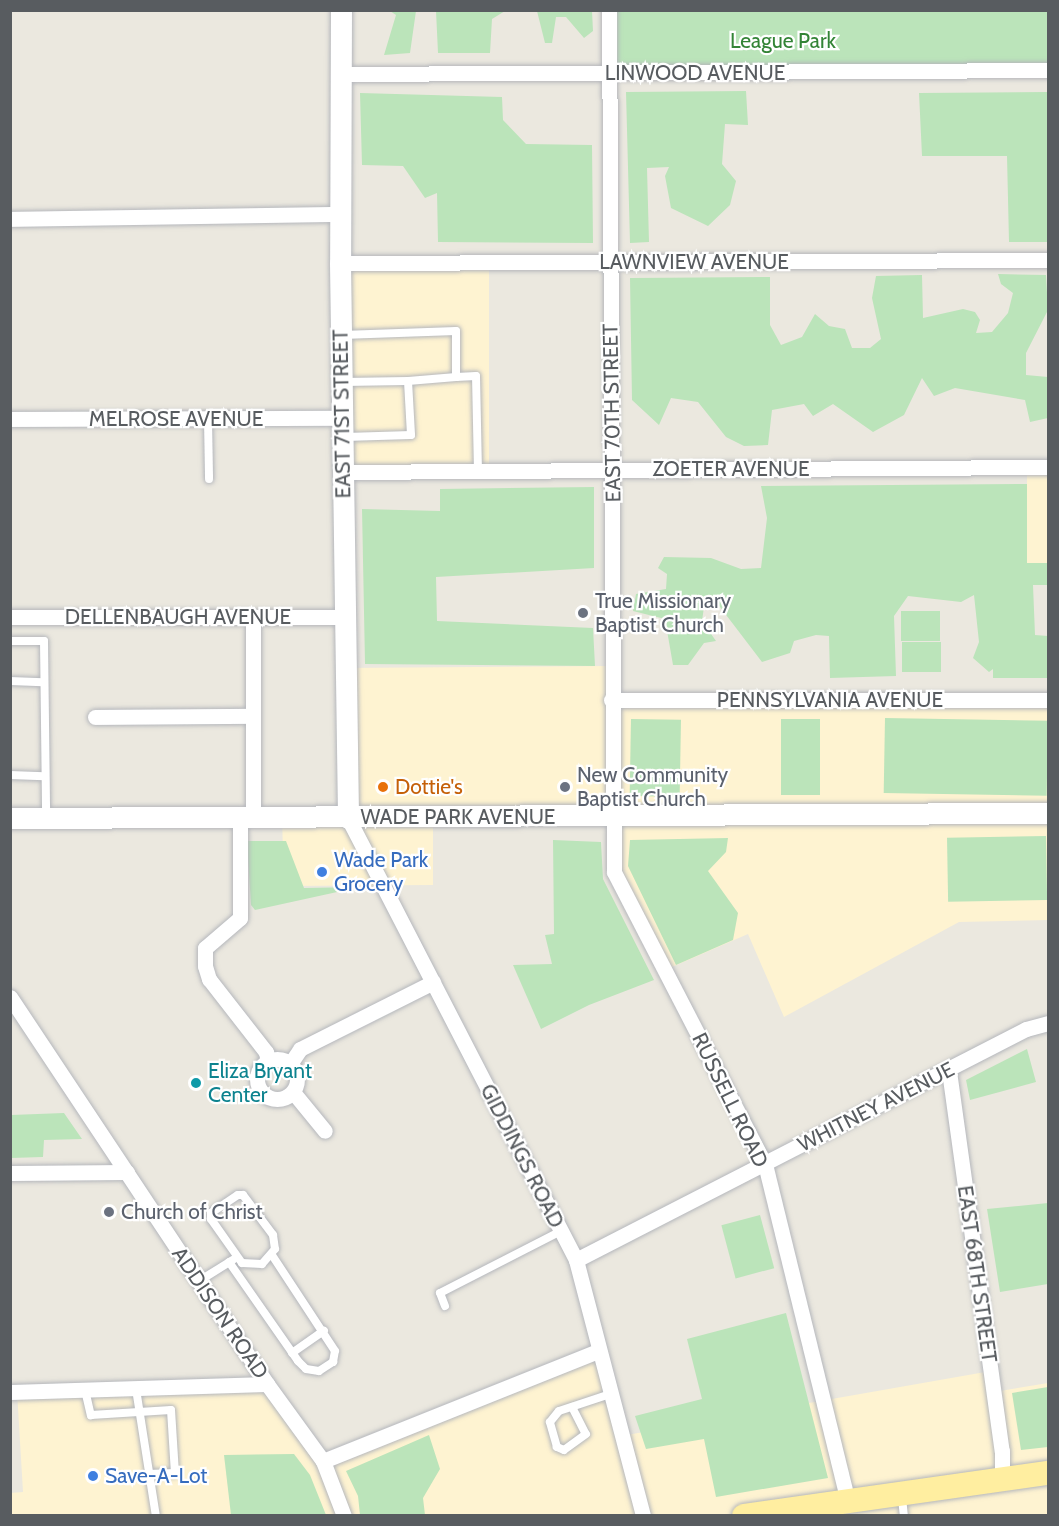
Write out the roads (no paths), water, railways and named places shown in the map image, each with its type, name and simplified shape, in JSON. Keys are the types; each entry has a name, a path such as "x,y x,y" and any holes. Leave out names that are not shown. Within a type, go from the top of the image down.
{"main road":[{"path":"744,1515 848,1502 902,1504 1002,1478 1048,1473"}],"street":[{"name":"EAST 71ST STREET","path":"341,10 339,263 348,818"},
{"name":"EAST 70TH STREET","path":"609,10 609,263 614,469 611,700 613,816"},
{"name":"LINWOOD AVENUE","path":"341,74 1048,70"},
{"path":"10,219 339,214"},
{"name":"LAWNVIEW AVENUE","path":"339,263 1048,260"},
{"name":"MELROSE AVENUE","path":"10,419 208,419 342,427"},
{"name":"ZOETER AVENUE","path":"342,472 1048,467"},
{"path":"253,616 254,716 240,918 205,948 205,966 209,979 266,1052 268,1062 258,1081 265,1094 279,1099 293,1092 297,1077 290,1064"},
{"name":"DELLENBAUGH AVENUE","path":"10,617 345,616"},
{"name":"PENNSYLVANIA AVENUE","path":"611,700 1048,700"},
{"path":"95,717 254,716"},
{"name":"WADE PARK AVENUE","path":"10,818 1048,813"},
{"name":"RUSSELL ROAD","path":"613,816 614,872 765,1164 848,1502"},
{"name":"GIDDINGS ROAD","path":"348,818 576,1260 598,1351 643,1515"},
{"path":"290,1064 300,1049 432,982"},
{"name":"ADDISON ROAD","path":"10,997 267,1384 323,1461 344,1513"},
{"name":"WHITNEY AVENUE","path":"576,1260 949,1071 1026,1029 1048,1023"},
{"path":"268,1062 290,1064"},
{"name":"EAST 68TH STREET","path":"949,1071 1002,1451 1002,1478"},
{"path":"293,1092 325,1131"},
{"path":"10,1173 127,1172"},
{"path":"323,1461 598,1351"},
{"path":"10,1392 267,1384"}],"lane":[{"path":"341,335 456,332 456,377"},
{"path":"342,382 408,381 476,376 478,471"},
{"path":"342,427 411,435 408,381"},
{"path":"208,419 209,479"},
{"path":"10,641 44,641 46,818"},
{"path":"10,681 44,682"},
{"path":"10,775 44,776"},
{"path":"243,1195 275,1242 273,1256 335,1351 333,1362 319,1371 306,1369 292,1353 233,1260 211,1219 211,1213 243,1195"},
{"path":"444,1305 440,1293 561,1231"},
{"path":"199,1281 233,1260 255,1266 273,1256"},
{"path":"292,1353 324,1331"},
{"path":"136,1389 156,1515"},
{"path":"85,1390 92,1415 171,1410 175,1473 148,1474"},
{"path":"572,1407 586,1434 564,1450 557,1446 550,1422 559,1411 610,1395"}],"place":[{"name":"True Missionary Baptist Church","path":"583,613"},
{"name":"Dottie's","path":"383,787"},
{"name":"New Community Baptist Church","path":"565,787"},
{"name":"Wade Park Grocery","path":"322,872"},
{"name":"Eliza Bryant Center","path":"196,1083"},
{"name":"Church of Christ","path":"109,1212"},
{"name":"Save-A-Lot","path":"93,1476"}],"park label":[{"name":"League Park","path":"783,41"}]}
